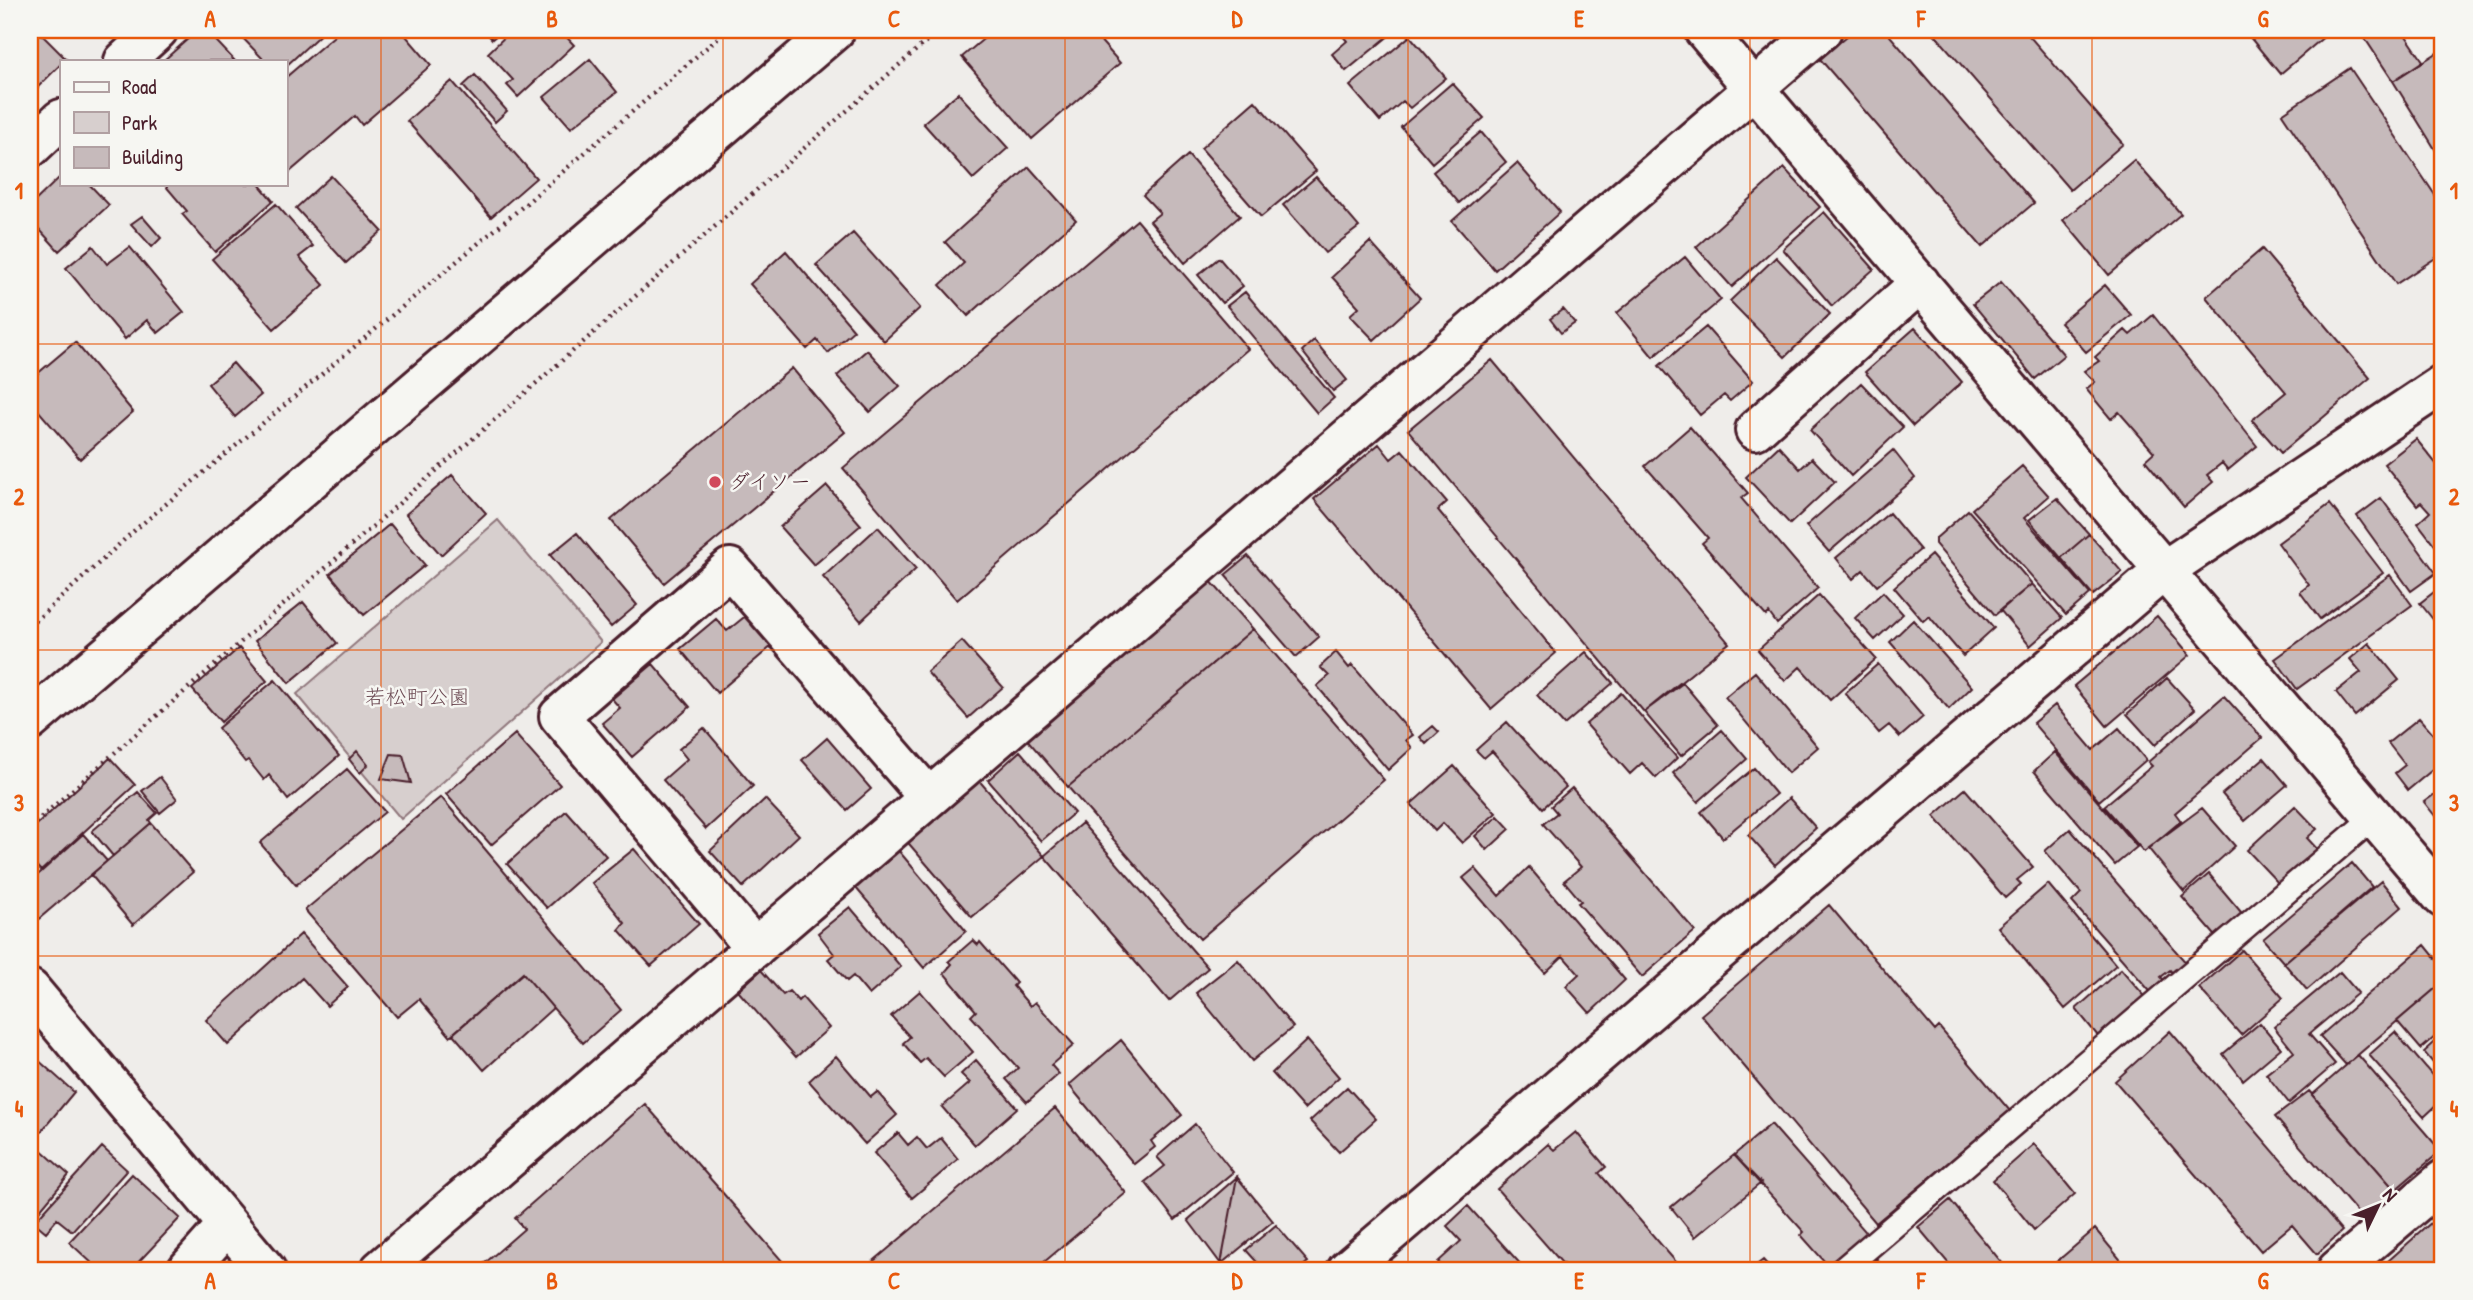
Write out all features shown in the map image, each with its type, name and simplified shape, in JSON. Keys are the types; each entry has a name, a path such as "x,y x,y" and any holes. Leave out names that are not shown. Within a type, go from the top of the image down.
{"street":[{"path":"125,60 158,30"},
{"path":"30,721 835,30"},
{"path":"1704,30 2443,898"},
{"path":"380,1270 1822,30"},
{"path":"30,149 60,120"},
{"path":"1755,430 1920,283"},
{"path":"1347,1270 2163,571 2443,384"},
{"path":"755,948 559,716 730,568 929,798"},
{"path":"30,989 266,1270"},
{"path":"2337,1270 2443,1180"},
{"path":"187,1270 227,1225"}],"lane":[{"path":"1842,1270 2373,818"}],"path":[{"path":"30,626 136,529 522,207 727,30"},
{"path":"30,827 939,30"}],"green space":[{"name":"若松町公園","path":"498,520 601,642 401,819 297,694"}],"building":[{"path":"30,30 37,30 66,59 60,60 60,65 30,95"},
{"path":"198,30 206,30 234,60 164,60"},
{"path":"235,30 325,30 287,65 287,60 264,60"},
{"path":"341,30 401,30 431,65 362,125 355,116 287,174 287,76"},
{"path":"484,30 503,30 492,39"},
{"path":"512,30 560,30 574,45 518,97 507,85 513,80 488,53"},
{"path":"994,30 1091,30 1120,63 1032,139 962,57"},
{"path":"1338,30 1396,30 1346,71 1332,54 1347,41"},
{"path":"1747,30 1766,30 1755,39"},
{"path":"1854,30 1885,30 2034,203 1982,247 1820,59"},
{"path":"1931,30 2024,30 2123,144 2070,190"},
{"path":"2244,30 2332,30 2280,74"},
{"path":"2375,30 2402,30 2423,61 2393,81 2364,37"},
{"path":"1410,36 1446,78 1410,108 1403,101 1380,121 1350,86"},
{"path":"2443,49 2443,162 2393,81"},
{"path":"590,59 617,92 571,128 544,97"},
{"path":"2350,68 2443,207 2443,253 2396,284 2282,114"},
{"path":"475,75 507,111 495,122 463,86"},
{"path":"452,81 536,178 491,217 407,121"},
{"path":"1452,83 1484,118 1432,163 1401,127"},
{"path":"958,93 1008,148 973,179 923,123"},
{"path":"1255,101 1316,171 1261,217 1201,148"},
{"path":"1481,132 1506,162 1459,203 1433,172"},
{"path":"1188,155 1240,216 1185,263 1150,221 1160,213 1143,195"},
{"path":"2134,160 2181,214 2109,275 2063,220"},
{"path":"1517,163 1560,212 1495,270 1452,221"},
{"path":"1029,167 1076,220 968,316 940,285 964,263 945,242"},
{"path":"1784,168 1820,207 1732,287 1696,247"},
{"path":"331,176 382,231 346,263 296,208"},
{"path":"60,177 60,186 91,186 109,205 59,251 30,219 30,206"},
{"path":"1316,177 1359,227 1325,253 1283,205"},
{"path":"166,186 261,186 273,201 215,252 182,214 187,211"},
{"path":"276,204 313,246 299,257 324,285 274,329 212,259"},
{"path":"1824,212 1874,269 1832,306 1783,249"},
{"path":"142,216 161,238 152,247 131,224"},
{"path":"1137,220 1248,349 957,600 843,468"},
{"path":"853,233 920,308 884,341 816,265"},
{"path":"1370,242 1420,298 1374,340 1350,315 1359,307 1332,277"},
{"path":"93,246 107,264 130,247 184,312 158,333 147,320 125,339 66,268"},
{"path":"2262,249 2370,378 2281,453 2252,420 2286,392 2206,297"},
{"path":"786,251 854,330 828,353 817,340 807,349 750,284"},
{"path":"1685,257 1721,300 1653,357 1617,313"},
{"path":"1776,257 1830,314 1785,357 1730,301"},
{"path":"1219,258 1243,286 1222,303 1198,275"},
{"path":"2001,282 2064,355 2035,379 1973,304"},
{"path":"2105,285 2131,315 2086,352 2060,323"},
{"path":"30,288 39,298 30,308"},
{"path":"1245,292 1334,398 1317,413 1227,306"},
{"path":"1563,309 1575,323 1561,333 1550,319"},
{"path":"2153,315 2257,446 2228,470 2222,463 2207,475 2213,482 2184,507 2145,460 2154,452 2119,412 2111,419 2086,389 2095,382 2084,371 2099,361 2095,357 2125,330 2130,335"},
{"path":"1706,327 1753,381 1730,401 1724,395 1700,415 1659,366"},
{"path":"1915,328 1962,382 1913,426 1865,372"},
{"path":"1314,340 1347,380 1333,391 1302,351"},
{"path":"75,342 133,412 80,459 30,401 30,380"},
{"path":"867,350 900,386 870,412 837,376"},
{"path":"1492,360 1729,643 1644,712 1408,430"},
{"path":"233,363 261,395 235,417 208,384"},
{"path":"792,368 845,432 664,583 611,520"},
{"path":"1861,383 1903,427 1851,476 1810,430"},
{"path":"1690,427 1748,493 1741,498 1818,588 1777,624 1769,613 1766,616 1702,543 1708,538 1645,466"},
{"path":"2416,439 2443,472 2443,543 2437,548 2418,523 2430,512 2421,502 2417,505 2384,464"},
{"path":"1379,444 1391,459 1402,450 1447,502 1438,510 1556,653 1491,709 1314,499"},
{"path":"1779,446 1800,469 1812,458 1835,482 1790,524 1746,477"},
{"path":"1893,450 1915,478 1829,552 1806,526"},
{"path":"2022,466 2049,496 2024,518 2090,594 2066,615 1972,509"},
{"path":"452,475 486,513 441,555 406,514"},
{"path":"827,486 861,525 814,565 780,527"},
{"path":"2057,498 2089,534 2061,558 2029,520"},
{"path":"2381,498 2436,573 2411,591 2357,516"},
{"path":"2330,504 2383,573 2320,619 2300,592 2309,585 2278,543"},
{"path":"1968,510 2032,584 1995,615 1935,544 1935,539"},
{"path":"1889,513 1920,550 1877,586 1863,570 1853,579 1836,558"},
{"path":"390,524 425,565 364,615 330,574"},
{"path":"878,527 916,569 861,621 823,577"},
{"path":"577,533 637,605 611,627 550,555"},
{"path":"2089,534 2122,572 2093,595 2061,558"},
{"path":"1931,555 1994,628 1963,656 1929,616 1923,621 1894,587"},
{"path":"1248,556 1319,637 1296,657 1225,575"},
{"path":"2390,575 2412,605 2297,689 2275,659"},
{"path":"1209,579 1253,629 1068,787 1025,737"},
{"path":"2032,584 2062,618 2030,646 2000,610"},
{"path":"2443,585 2443,632 2420,603"},
{"path":"1883,592 1903,614 1875,640 1855,618"},
{"path":"1819,595 1876,659 1830,700 1800,667 1785,681 1758,650"},
{"path":"303,602 337,643 289,683 255,641"},
{"path":"748,614 773,645 717,693 680,649 716,619 727,631"},
{"path":"2157,616 2190,655 2107,726 2074,686"},
{"path":"1913,620 1972,687 1949,709 1890,642"},
{"path":"1253,629 1384,780 1200,939 1068,787"},
{"path":"962,641 1003,687 968,718 927,672"},
{"path":"2369,643 2399,680 2355,716 2336,692 2361,672 2350,659"},
{"path":"239,648 267,681 221,722 192,689"},
{"path":"1336,652 1349,668 1352,665 1413,735 1406,740 1412,748 1388,770 1317,686 1329,676 1320,667"},
{"path":"1586,652 1613,683 1564,725 1537,695"},
{"path":"653,664 690,707 632,757 602,723 620,708 612,699"},
{"path":"1878,664 1923,717 1900,737 1889,725 1879,733 1845,693"},
{"path":"1755,672 1818,747 1788,773 1725,697"},
{"path":"2167,678 2195,709 2155,745 2127,714"},
{"path":"275,680 339,756 288,800 269,775 264,780 248,760 245,762 218,728"},
{"path":"1683,683 1718,725 1681,756 1644,712"},
{"path":"1621,693 1677,758 1656,778 1642,763 1630,774 1586,724"},
{"path":"2224,696 2262,738 2175,813 2181,821 2144,852 2104,806 2152,766 2148,762"},
{"path":"2055,705 2093,750 2119,728 2146,760 2099,801 2033,723"},
{"path":"2419,718 2438,740 2443,735 2443,761 2408,790 2395,773 2405,765 2388,743"},
{"path":"1507,722 1566,787 1543,808 1492,751 1484,758 1476,750"},
{"path":"1433,726 1439,732 1426,744 1420,737"},
{"path":"704,728 753,786 706,829 663,780 687,759 679,749"},
{"path":"1722,730 1747,759 1698,802 1673,773"},
{"path":"515,734 560,785 491,845 446,794"},
{"path":"827,738 871,789 847,810 802,760"},
{"path":"357,751 368,765 360,773 349,759"},
{"path":"1020,751 1074,813 1041,841 988,780"},
{"path":"2055,752 2137,847 2115,865 2034,771"},
{"path":"391,754 403,755 411,783 381,779"},
{"path":"110,758 135,785 41,871 30,859 30,831"},
{"path":"2264,758 2287,785 2245,821 2222,794"},
{"path":"1454,766 1496,813 1462,843 1443,823 1435,831 1411,804"},
{"path":"1754,768 1776,794 1723,838 1701,812"},
{"path":"347,769 385,812 296,885 260,843"},
{"path":"160,777 177,799 160,813 142,791"},
{"path":"976,777 1044,856 972,917 904,838"},
{"path":"1572,788 1695,931 1642,977 1578,903 1581,901 1564,881 1581,867 1543,824 1557,813 1551,806"},
{"path":"2443,788 2443,826 2424,802"},
{"path":"1965,789 2033,867 2017,880 2021,884 2005,898 1934,816"},
{"path":"138,792 157,813 149,820 151,823 113,856 92,831"},
{"path":"441,797 621,1010 583,1043 523,973 450,1036 419,999 397,1017 305,910"},
{"path":"1789,798 1816,828 1775,865 1748,835"},
{"path":"765,799 799,835 743,887 710,851"},
{"path":"2295,806 2317,829 2307,838 2319,851 2281,886 2247,850"},
{"path":"2202,808 2235,846 2184,892 2148,848"},
{"path":"566,811 606,856 547,908 507,864"},
{"path":"1498,816 1510,829 1487,850 1475,836"},
{"path":"151,823 193,872 133,925 91,875"},
{"path":"1082,823 1208,968 1169,1001 1044,856"},
{"path":"2070,829 2188,965 2176,977 2170,970 2161,977 2168,985 2155,997 2072,902 2081,893 2045,851"},
{"path":"83,834 107,861 34,923 30,918 30,882"},
{"path":"893,844 966,931 924,968 850,881"},
{"path":"634,849 699,924 651,966 619,930 625,923 592,883"},
{"path":"2352,863 2372,887 2284,963 2263,939"},
{"path":"1529,867 1625,980 1590,1013 1566,986 1579,974 1563,956 1545,973 1463,878 1475,868 1499,896"},
{"path":"2209,874 2246,918 2220,941 2182,897"},
{"path":"2381,881 2402,907 2307,990 2284,963"},
{"path":"2048,884 2116,965 2065,1009 1998,927"},
{"path":"1829,905 1935,1031 1939,1027 2010,1111 1876,1223 1701,1015"},
{"path":"850,907 901,967 869,995 853,976 847,981 828,959 834,954 818,933"},
{"path":"301,934 348,987 327,1006 302,978 228,1045 206,1020"},
{"path":"973,940 978,945 980,942 1016,983 1013,986 1030,1006 1035,1002 1074,1045 1051,1065 1059,1074 1027,1102 1006,1079 1018,1068 971,1016 976,1011 944,973 952,964 949,961"},
{"path":"2425,945 2443,967 2443,982 2346,1065 2320,1036"},
{"path":"2242,950 2283,998 2241,1035 2199,988"},
{"path":"1238,960 1293,1027 1252,1061 1196,993"},
{"path":"2121,969 2149,1001 2102,1041 2076,1009"},
{"path":"761,970 783,995 789,991 798,1001 802,997 829,1028 796,1057 738,991"},
{"path":"2340,972 2358,993 2309,1034 2335,1064 2289,1103 2266,1074 2294,1052 2274,1027"},
{"path":"523,973 553,1008 484,1070 453,1034"},
{"path":"2443,982 2443,1030 2421,1049 2397,1021"},
{"path":"920,991 973,1052 944,1077 926,1058 920,1063 903,1043 910,1037 891,1016"},
{"path":"2260,1023 2281,1048 2243,1080 2223,1054"},
{"path":"2170,1031 2342,1231 2317,1254 2292,1225 2261,1251 2115,1081"},
{"path":"2395,1032 2443,1088 2443,1110 2438,1104 2424,1117 2369,1055"},
{"path":"2443,1035 2443,1075 2424,1052"},
{"path":"1121,1040 1182,1115 1151,1141 1155,1147 1134,1164 1069,1085"},
{"path":"1307,1040 1339,1077 1304,1109 1272,1073"},
{"path":"2358,1055 2441,1151 2395,1190 2312,1095"},
{"path":"836,1056 871,1097 877,1092 897,1115 865,1144 809,1081"},
{"path":"37,1059 74,1092 30,1145 30,1068"},
{"path":"976,1060 1017,1108 975,1145 942,1107 970,1083 961,1074"},
{"path":"1347,1087 1376,1119 1339,1152 1310,1121"},
{"path":"2309,1091 2395,1190 2362,1218 2275,1117"},
{"path":"645,1104 790,1270 477,1270 524,1229 515,1218"},
{"path":"1055,1108 1126,1193 1037,1268 1039,1270 863,1270"},
{"path":"1195,1124 1233,1172 1175,1220 1145,1182 1165,1166 1157,1157"},
{"path":"1771,1124 1872,1239 1832,1270 1801,1235 1804,1232 1734,1155"},
{"path":"1576,1132 1606,1167 1599,1173 1683,1270 1568,1270 1497,1189 1548,1144 1554,1150"},
{"path":"898,1133 908,1145 917,1137 927,1149 941,1138 958,1159 912,1198 874,1153"},
{"path":"2034,1144 2075,1194 2034,1230 1993,1180"},
{"path":"38,1147 69,1175 30,1222 30,1157"},
{"path":"102,1147 127,1170 72,1231 57,1219 46,1232 34,1222"},
{"path":"1734,1155 1761,1183 1695,1237 1671,1207"},
{"path":"132,1174 180,1218 131,1270 89,1270 94,1265 69,1242"},
{"path":"1237,1177 1221,1264 1188,1220"},
{"path":"1237,1177 1273,1221 1221,1264"},
{"path":"1950,1200 2008,1270 1954,1270 1918,1227"},
{"path":"1468,1206 1524,1268 1522,1270 1445,1270 1438,1262 1461,1241 1447,1226"},
{"path":"2443,1212 2443,1270 2378,1270"},
{"path":"1276,1225 1308,1262 1298,1270 1264,1270 1246,1250"},
{"path":"2095,1229 2129,1270 2060,1270 2054,1264"},
{"path":"1877,1259 1886,1270 1864,1270"},
{"path":"1763,1260 1772,1270 1750,1270"},
{"path":"221,1263 229,1270 215,1270"}],"place":[{"name":"ダイソー","path":"715,482"}]}
